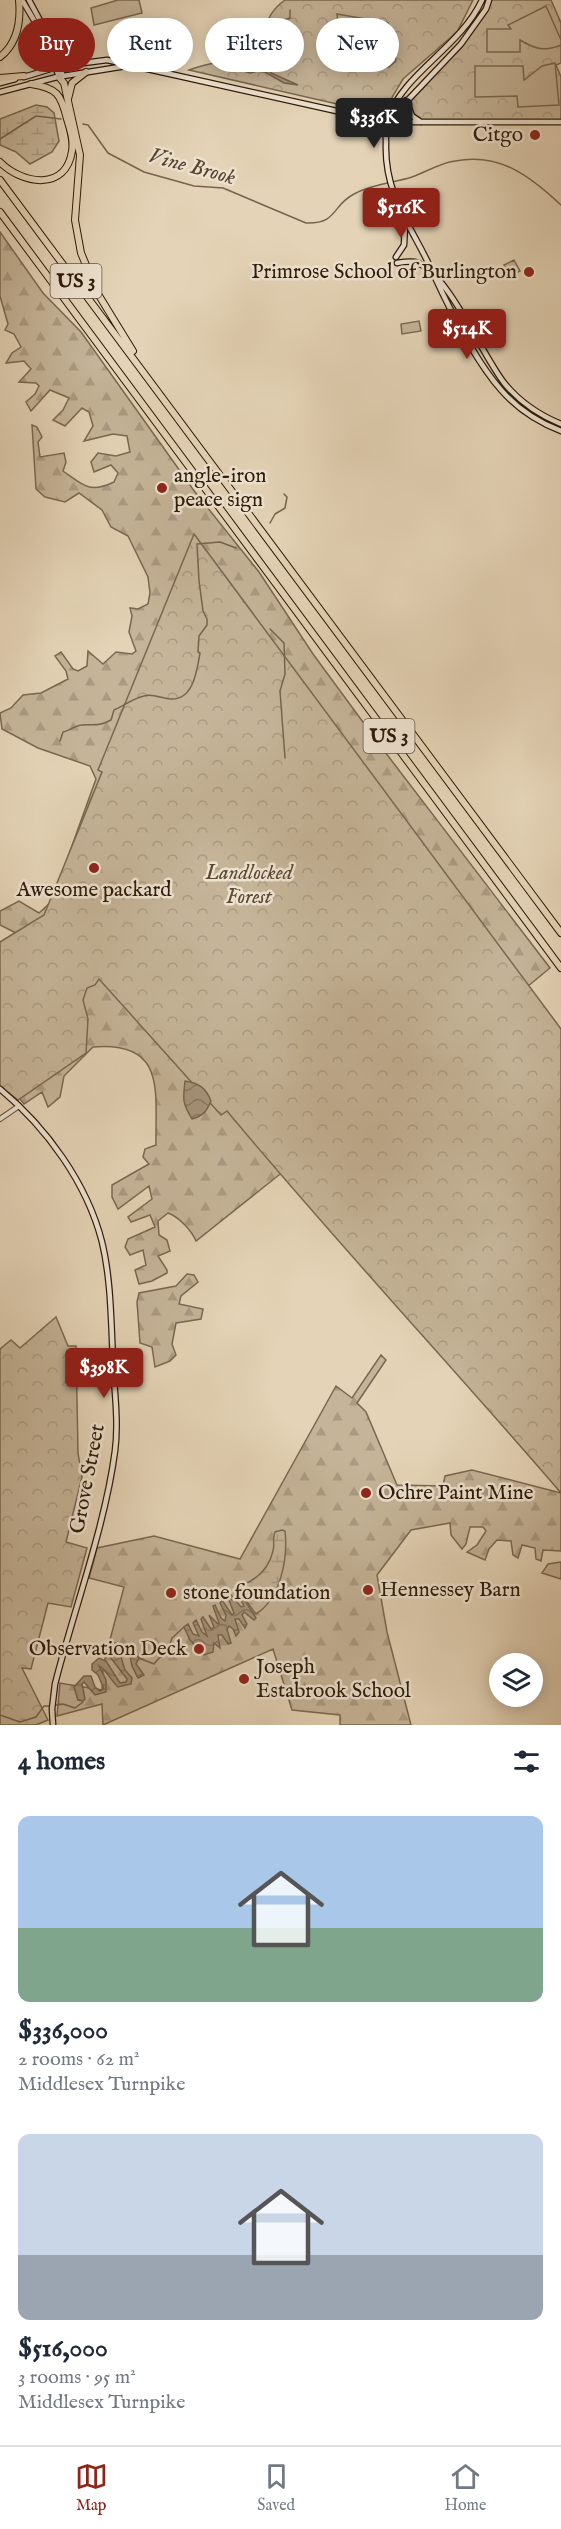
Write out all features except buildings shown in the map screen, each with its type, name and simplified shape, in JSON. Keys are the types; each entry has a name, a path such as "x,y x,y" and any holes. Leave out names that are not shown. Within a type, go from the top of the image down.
{"highway":[{"path":"0,57 8,50 18,32 20,0"},
{"path":"68,102 72,83 86,72"},
{"path":"0,78 24,76"},
{"path":"62,78 80,155 75,220 81,253 98,294 152,382"},
{"path":"0,162 24,178 42,181 59,174 71,158 73,140 62,101 53,90 31,84"},
{"name":"US 3","path":"0,180 561,933"},
{"name":"US 3","path":"0,212 561,968"}],"main road":[{"path":"20,0 31,18"},
{"path":"29,0 39,18"},
{"path":"482,0 473,17 456,39 402,93 387,122 385,154 388,175 405,222 433,273 442,295 496,384 522,410 561,431"},
{"path":"387,122 461,44 486,9 489,0"},
{"path":"0,83 38,72"},
{"path":"60,72 62,78"},
{"path":"0,92 86,72"},
{"path":"160,72 387,122 561,122"},
{"path":"406,100 412,116 423,123"},
{"path":"405,222 404,245 397,260 414,262 433,273 448,292 506,386 532,409 561,424"},
{"name":"Grove Street","path":"0,1089 19,1106 47,1138 72,1174 102,1242 111,1326 117,1412 115,1450 105,1498 55,1684 52,1701 53,1725"}],"street":[{"path":"0,1119 19,1106"}],"green space":[{"path":"118,0 139,0 142,13 122,18 107,18 107,22 95,25 91,8"},
{"path":"285,0 473,0 457,32 403,79 384,111 337,104 193,71 193,68 205,65 205,72 304,72 304,18 269,18"},
{"path":"489,0 551,0 561,23 561,63 556,65 561,77 561,122 423,123 412,116 406,100 474,28"},
{"path":"546,6 561,45 540,48 530,46 520,40 520,52 487,52 487,29 511,29 508,25"},
{"path":"337,14 360,18 338,18"},
{"path":"555,63 559,105 518,107 517,96 475,97 475,66 523,66 524,80 542,66"},
{"path":"36,105 47,107 54,113 59,141 52,152 30,164 16,152 0,145 0,119"},
{"name":"Landlocked Forest","path":"0,232 43,293 81,332 195,492 259,572 313,654 382,748 550,968 493,1015 323,1140 196,1241 185,1225 168,1213 158,1221 159,1235 167,1240 170,1251 158,1256 167,1273 152,1281 139,1284 135,1270 146,1265 143,1250 130,1255 125,1247 128,1239 155,1227 150,1215 131,1222 128,1217 152,1199 149,1186 118,1209 112,1197 112,1185 149,1164 143,1157 145,1149 156,1145 156,1106 152,1074 145,1061 134,1052 117,1047 93,1047 64,1076 60,1097 48,1107 42,1092 24,1104 19,1098 0,1011 18,934 0,925 0,911 19,901 39,913 52,901 96,779 90,766 38,748 2,729 0,713 11,708 23,695 41,693 68,679 66,671 55,656 61,652 73,669 78,671 87,666 88,651 103,664 116,652 132,654 136,651 129,632 132,616 130,608 138,609 148,604 150,593 148,577 128,536 111,527 102,510 79,493 65,502 45,497 36,489 32,425 37,427 42,437 38,442 40,457 64,453 66,462 63,471 87,486 105,486 114,482 118,473 111,465 94,472 91,462 98,453 116,456 130,452 127,436 113,434 84,441 93,426 89,412 82,408 65,426 53,420 63,410 69,398 50,390 31,411 26,402 35,394 39,386 36,383 19,382 31,369 24,361 6,363 12,353 21,347 14,334 5,330 8,324 0,296"},
{"path":"514,260 520,271 511,276 510,271 504,265"},
{"path":"419,321 421,331 402,334 401,324"},
{"name":"Landlocked Forest","path":"194,534 561,1029 561,1493 309,1208 227,1111 221,1115 99,979 95,985 87,988 83,1000 88,1019 86,1053 18,1100 0,1086 0,942 44,915 102,772 98,770"},
{"path":"187,1274 194,1275 198,1282 181,1296 179,1304 203,1309 201,1319 176,1323 172,1344 176,1355 170,1361 155,1367 152,1347 140,1343 137,1302 139,1293 176,1286"},
{"path":"56,1317 68,1346 76,1346 78,1453 82,1477 66,1542 87,1548 71,1607 48,1603 31,1669 22,1668 48,1720 36,1725 0,1725 0,1349 11,1340 20,1348"},
{"path":"381,1355 386,1360 357,1403 366,1412 397,1485 443,1486 445,1476 472,1470 561,1493 561,1551 543,1550 541,1561 536,1559 535,1548 522,1545 518,1558 513,1555 511,1541 497,1540 489,1549 485,1560 467,1552 477,1545 486,1531 483,1527 470,1527 466,1544 462,1549 451,1535 450,1523 411,1530 377,1575 387,1632 411,1725 340,1725 340,1715 292,1710 273,1649 103,1725 102,1704 57,1716 60,1683 102,1690 103,1666 124,1587 89,1578 97,1548 154,1536 240,1559 336,1386 352,1398"},
{"path":"285,1531 286,1542 281,1577 272,1598 256,1614 239,1591 242,1585 253,1580 266,1568 273,1551 275,1532"},
{"path":"561,1562 561,1579 542,1573 548,1564"}],"water":[{"path":"265,72 271,72 298,85 284,83"},
{"path":"185,1081 201,1087 211,1101 204,1113 192,1119 184,1101"},
{"path":"236,1591 239,1591 256,1618 254,1620 244,1612 242,1615 247,1624 245,1628 239,1619 235,1619 239,1632 236,1636 233,1629 229,1626 227,1629 231,1643 228,1644 222,1635 218,1635 220,1648 214,1643 213,1652 204,1655 190,1640 184,1627 188,1624 193,1634 199,1636 193,1623 196,1620 202,1632 207,1636 201,1619 203,1617 211,1629 214,1627 209,1615 219,1623 213,1606 215,1605 221,1618 225,1621 226,1615 220,1603 222,1600 232,1615 234,1613 227,1595 231,1595 241,1607 244,1606"},
{"path":"113,1642 132,1650 139,1658 136,1664 144,1675 138,1678 130,1656 121,1650 116,1655 121,1657 125,1670 132,1678 131,1684 118,1687 99,1666 106,1680 106,1692 95,1695 84,1682 82,1684 85,1699 78,1700 74,1687 84,1676 91,1676 95,1687 100,1691 104,1689 98,1675 92,1670 92,1664 99,1658 106,1661 120,1683 126,1682 127,1679 110,1657 108,1649"}],"waterway":[{"path":"290,10 290,18"},
{"name":"Vine Brook","path":"0,139 36,116 61,119"},
{"name":"Vine Brook","path":"83,124 88,125 108,153 144,172 194,186 223,188 306,223 324,221 347,199 361,191 412,177 449,162 471,159 486,160 514,169 538,185 561,205"},
{"path":"270,523 275,514 285,508 287,497 284,494"},
{"path":"60,741 63,732 80,725 99,724 111,720 114,710 132,700 147,695 171,699 185,694 196,675 200,653 198,652 199,636 207,625 199,581 197,544 220,542 236,548"},
{"path":"270,629 284,643 285,674 280,691 285,758"},
{"path":"139,1658 154,1664 166,1655 172,1638 184,1627"},
{"path":"56,1705 63,1704 75,1708 83,1702"},
{"path":"0,1715 20,1722 36,1717 44,1706 49,1706"}],"place":[{"name":"Citgo","path":"535,135"},
{"name":"Primrose School of Burlington","path":"529,272"},
{"name":"angle-iron peace sign","path":"162,488"},
{"name":"Awesome packard","path":"94,868"},
{"name":"Ochre Paint Mine","path":"366,1493"},
{"name":"Hennessey Barn","path":"368,1590"},
{"name":"stone foundation","path":"171,1593"},
{"name":"Observation Deck","path":"199,1649"},
{"name":"Joseph Estabrook School","path":"244,1679"}]}
